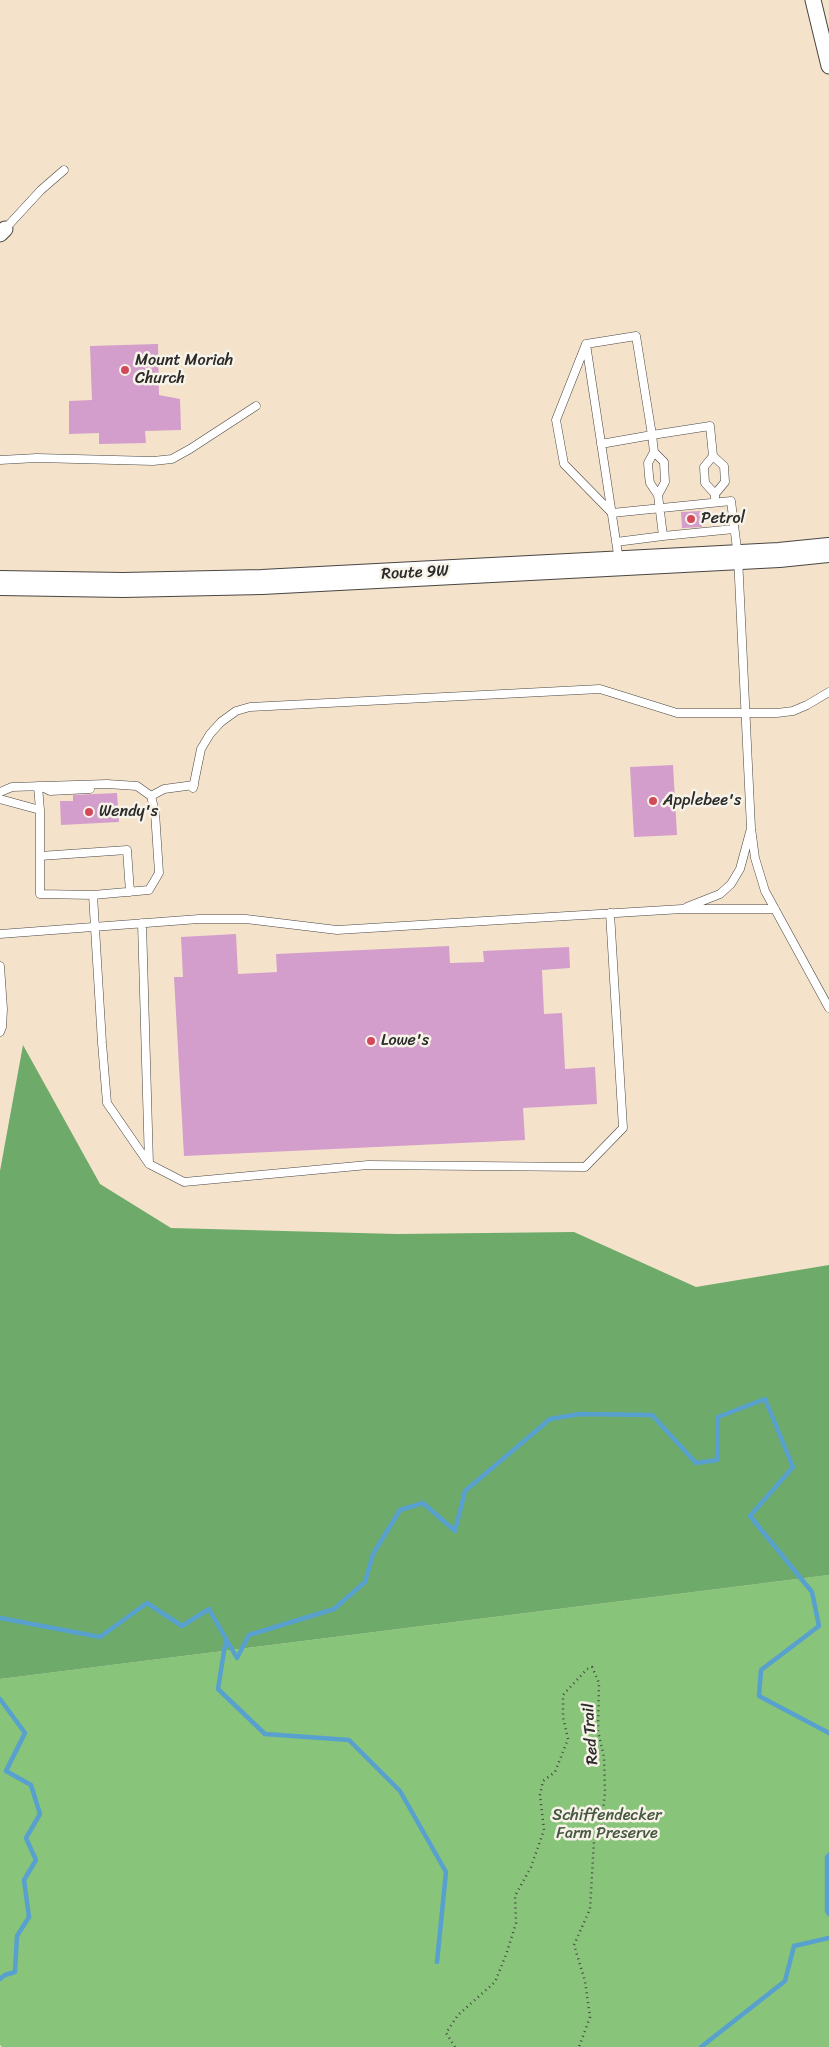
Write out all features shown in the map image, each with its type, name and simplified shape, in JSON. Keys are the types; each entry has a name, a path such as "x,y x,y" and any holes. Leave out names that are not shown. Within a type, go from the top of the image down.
{"main road":[{"name":"Route 9W","path":"0,583 123,585 262,582 618,553 738,557 829,550"}],"street":[{"path":"813,0 829,66"}],"lane":[{"path":"2,231 41,190 64,170"},
{"path":"586,344 636,336 654,452 648,463 650,483 658,495 663,536"},
{"path":"586,344 618,553 663,536 734,530"},
{"path":"586,344 556,420 564,464 612,513"},
{"path":"0,460 37,458 163,460 182,454 256,406"},
{"path":"601,444 710,426 713,456 724,466 725,482 715,498"},
{"path":"654,452 664,462 666,482 658,495"},
{"path":"713,456 704,467 705,483 715,498"},
{"path":"612,513 715,498 731,501 738,557 751,828 758,869 765,891 774,909 829,1008"},
{"path":"151,796 164,789 193,787 201,749 210,734 221,722 236,711 250,707 600,689 677,713 792,711 815,702 829,692"},
{"path":"0,792 10,788 38,786 107,784 137,786 151,796 155,812 159,873 149,890 94,895 40,894 40,810 38,786"},
{"path":"0,799 40,810"},
{"path":"682,909 720,894 731,884 740,869 751,828"},
{"path":"40,856 127,850 130,892"},
{"path":"94,895 94,926 107,1103 149,1164 184,1182 368,1165 585,1167 623,1128 610,913"},
{"path":"0,934 199,919 246,919 337,930 682,909 774,909"},
{"path":"142,923 149,1164"},
{"path":"0,966 3,1018 0,1032"}],"path":[{"name":"Red Trail","path":"455,2047 446,2033 458,2015 495,1982 513,1933 516,1923 515,1896 531,1868 544,1830 540,1795 543,1781 555,1772 568,1739 563,1717 563,1695 587,1669 592,1667 600,1683 598,1732 604,1757 605,1792 601,1829 594,1841 590,1909 574,1945 585,1981 590,2017 579,2047"}],"green space":[{"path":"23,1045 100,1184 171,1228 397,1234 574,1232 696,1287 829,1265 829,1575 0,1679 0,1171"},
{"name":"Schiffendecker Farm Preserve","path":"829,1575 829,2047 2,2047 0,2045 0,1679"}],"building":[{"name":"Mount Moriah Church","path":"158,344 159,395 180,399 181,430 145,431 146,443 99,444 99,433 69,434 69,401 92,400 90,346"},
{"name":"Petrol","path":"701,511 702,527 682,528 681,512"},
{"name":"Applebee's","path":"673,765 677,835 634,837 630,767"},
{"name":"Wendy's","path":"117,793 119,822 61,825 60,801 73,801 73,795"},
{"name":"Lowe's","path":"236,934 238,974 277,972 276,954 449,946 450,963 484,962 483,951 569,947 570,968 542,970 544,1014 562,1013 565,1069 595,1067 597,1104 523,1108 525,1140 184,1156 174,977 183,977 181,937"}],"waterway":[{"path":"0,1618 100,1637 147,1603 182,1626 209,1609 237,1658 249,1635 334,1609 365,1582 373,1554 400,1510 423,1503 455,1531 465,1491 550,1419 580,1414 652,1415 696,1463 717,1460 718,1417 765,1399 793,1467 750,1516 812,1592 819,1626 761,1670 759,1696 829,1733"},
{"path":"226,1639 218,1689 265,1734 349,1740 400,1791 446,1872 437,1962"},
{"path":"0,1699 25,1733 6,1771 31,1785 40,1814 26,1838 36,1860 24,1880 29,1917 17,1936 15,1972 5,1975 0,1979"},
{"path":"829,1855 827,1857 827,1911 829,1914"},
{"path":"701,2047 785,1981 794,1946 829,1938"}],"place":[{"name":"Mount Moriah Church","path":"125,370"},
{"name":"Petrol","path":"691,519"},
{"name":"Applebee's","path":"653,801"},
{"name":"Wendy's","path":"89,812"},
{"name":"Lowe's","path":"371,1041"}]}
